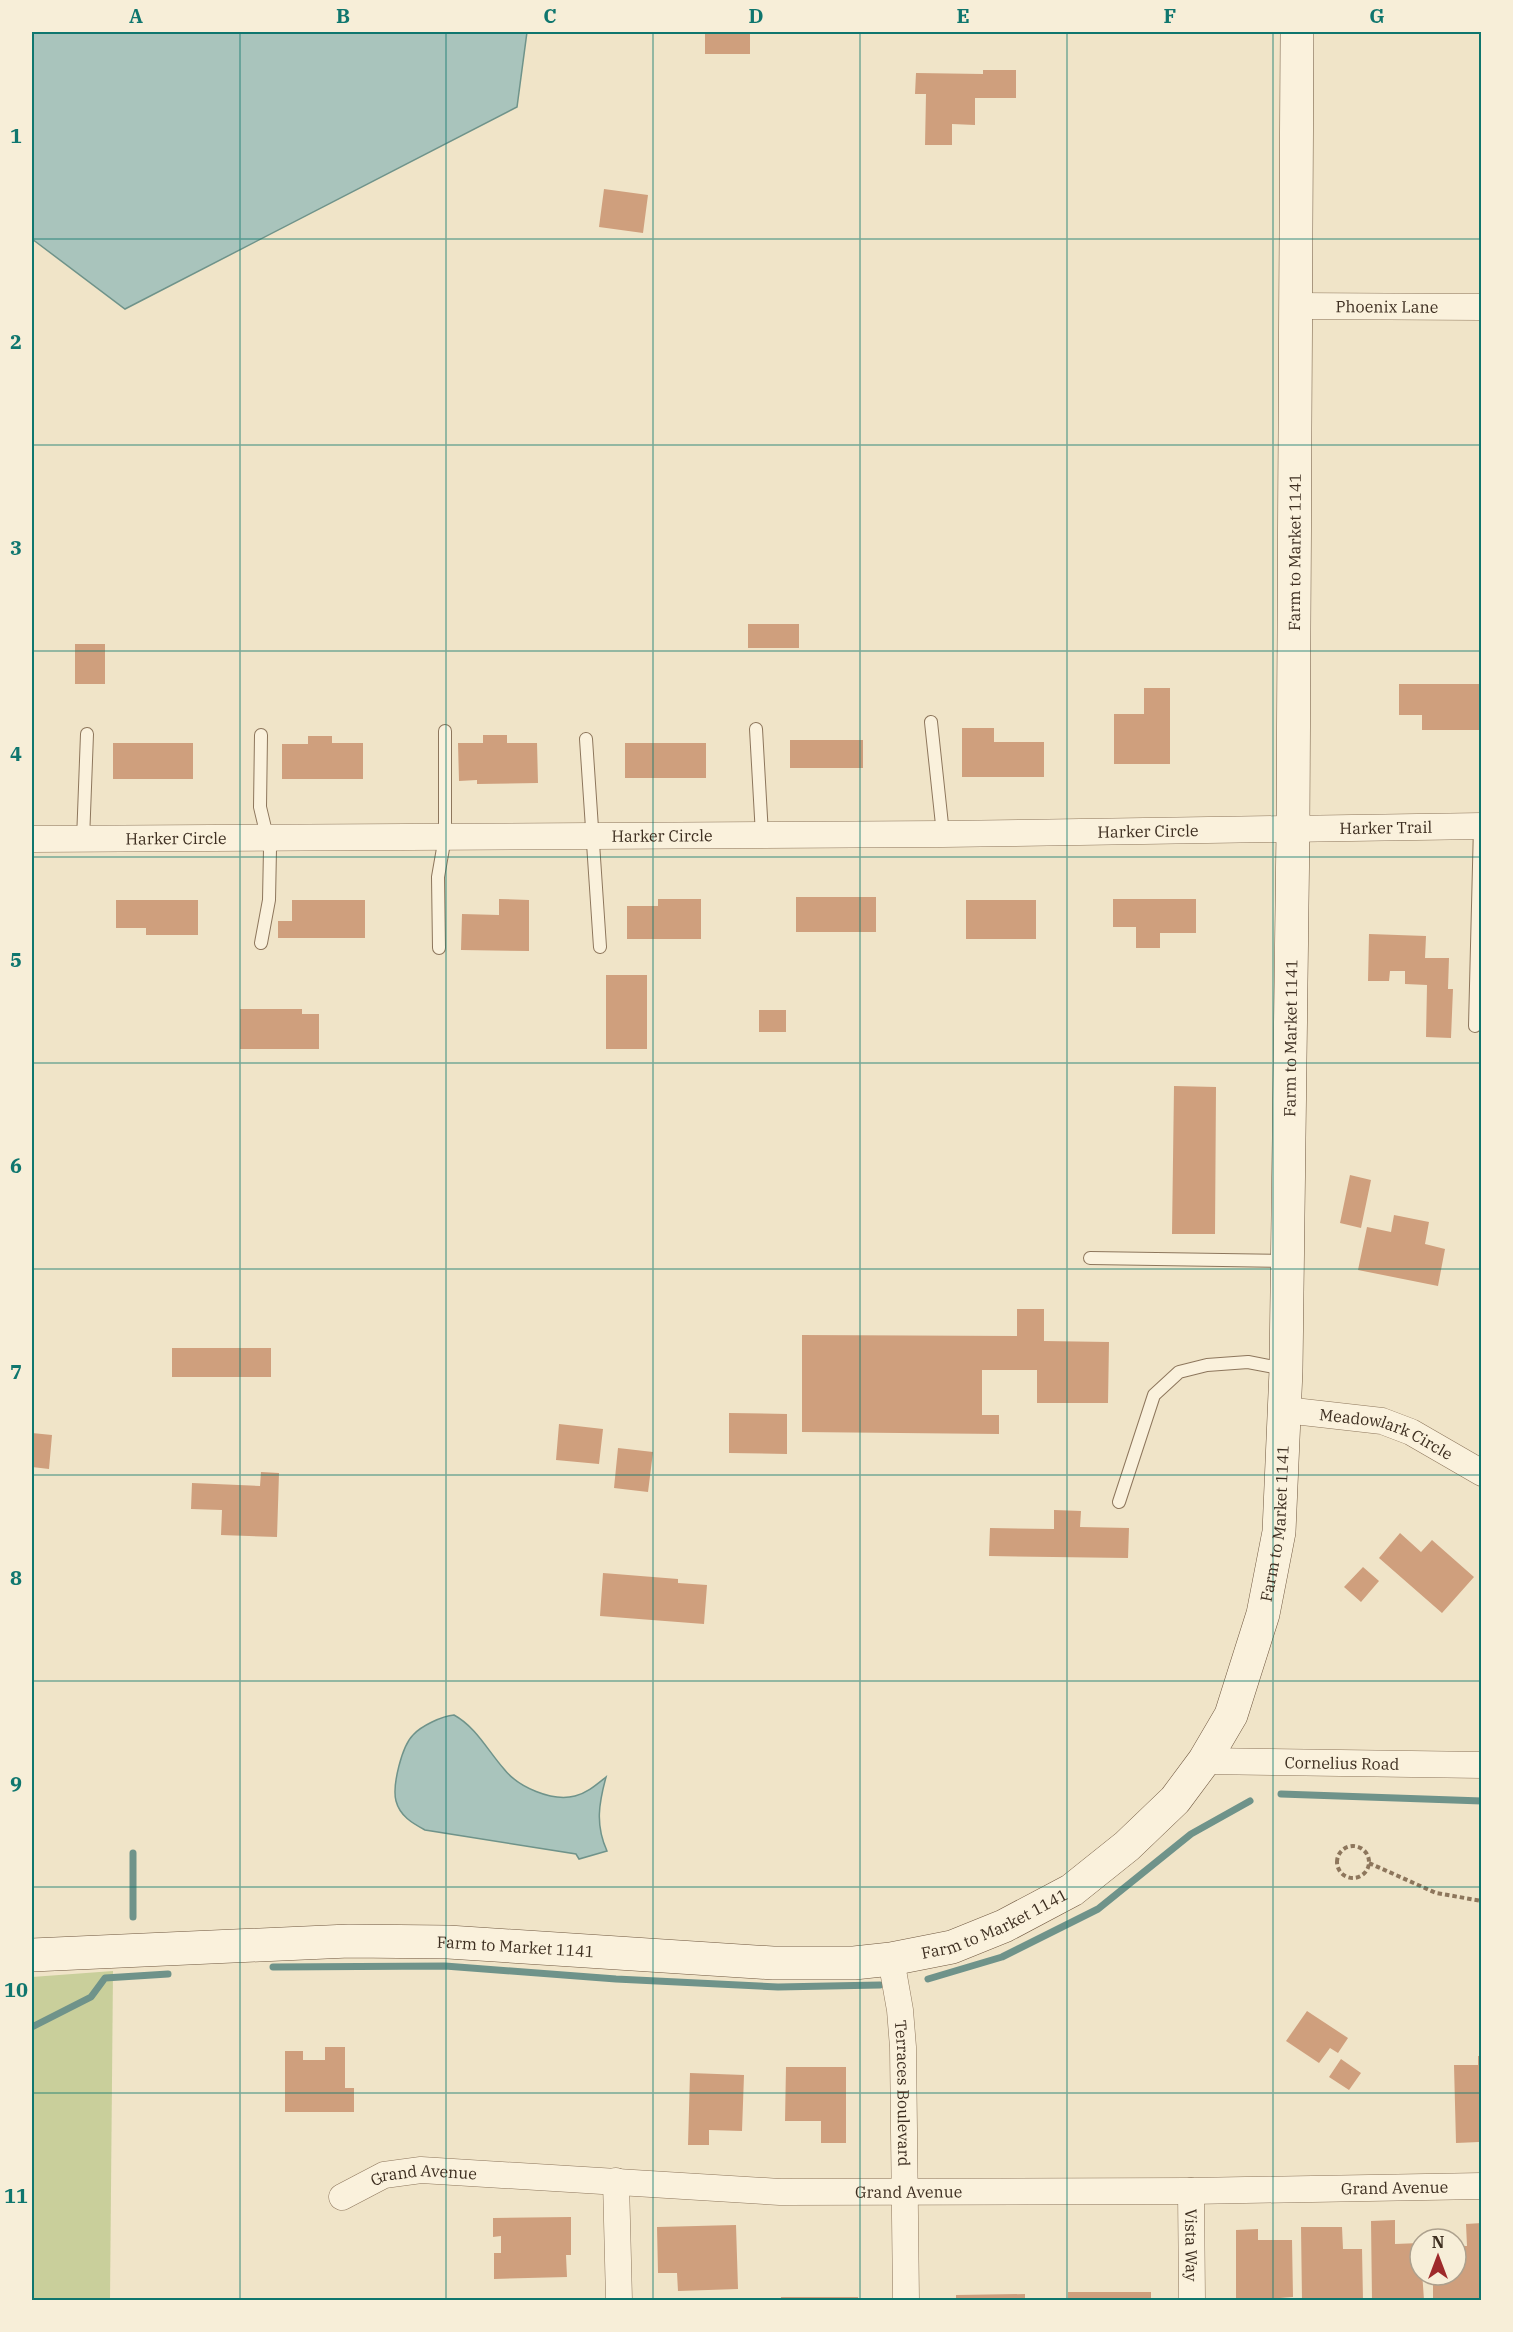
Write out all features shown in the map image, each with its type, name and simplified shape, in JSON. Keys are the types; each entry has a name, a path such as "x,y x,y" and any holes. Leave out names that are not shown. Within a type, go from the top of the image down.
{"street":[{"name":"Farm to Market 1141","path":"32,1955 349,1941 448,1942 773,1963 854,1963 891,1959 952,1947 1004,1926 1072,1890 1128,1846 1175,1800 1203,1761 1231,1715 1263,1614 1279,1532 1286,1370 1293,829 1297,32"},
{"name":"Phoenix Lane","path":"1294,306 1482,307"},
{"name":"Harker Trail","path":"1293,829 1481,826"},
{"name":"Harker Circle","path":"32,839 943,834 1293,829"},
{"name":"Meadowlark Circle","path":"1285,1410 1383,1421 1411,1432 1482,1473"},
{"name":"Cornelius Road","path":"1203,1761 1482,1765"},
{"name":"Terraces Boulevard","path":"891,1959 903,2047 906,2301"},
{"name":"Grand Avenue","path":"342,2197 384,2175 421,2170 780,2192 1191,2191 1482,2186"},
{"path":"616,2181 619,2301"},
{"name":"Vista Way","path":"1191,2191 1192,2301"}],"lane":[{"path":"932,722 943,834"},
{"path":"756,729 762,835"},
{"path":"439,948 438,877 445,837 446,731"},
{"path":"83,840 87,734"},
{"path":"261,735 260,807 270,849 269,900 261,943"},
{"path":"586,738 600,947"},
{"path":"1475,1026 1481,826"},
{"path":"1090,1258 1287,1261"},
{"path":"1119,1502 1154,1395 1179,1372 1206,1365 1248,1362 1286,1370"}],"path":[{"path":"1356,1845 1368,1853 1369,1863 1365,1874 1351,1878 1338,1870 1336,1863 1342,1849 1356,1845"},
{"path":"1369,1863 1436,1893 1482,1901"}],"green space":[{"path":"113,1971 110,2300 32,2300 32,1977"}],"water":[{"path":"32,32 527,32 517,107 125,309 32,239"},
{"path":"454,1715 469,1726 510,1776 536,1792 556,1797 575,1796 587,1791 606,1777 599,1814 601,1832 607,1851 579,1859 576,1854 425,1830 407,1818 400,1811 395,1794 395,1785 405,1748 413,1735 421,1728 438,1719"}],"building":[{"path":"705,32 750,32 750,54 705,54"},
{"path":"983,70 1016,70 1016,98 975,98 975,125 952,124 952,145 925,145 926,94 915,94 916,73 983,74"},
{"path":"604,189 648,195 643,233 599,227"},
{"path":"748,624 799,624 799,648 748,648"},
{"path":"75,644 105,644 105,684 75,684"},
{"path":"1399,684 1480,684 1480,730 1422,730 1422,715 1399,715"},
{"path":"1144,688 1170,688 1170,764 1114,764 1114,714 1144,714"},
{"path":"962,728 994,728 994,742 1044,742 1044,777 962,777"},
{"path":"483,735 507,735 507,743 537,743 538,783 477,784 477,780 459,781 458,743 483,743"},
{"path":"308,736 332,736 332,743 363,743 363,779 282,779 282,744 308,744"},
{"path":"790,740 863,740 863,768 790,768"},
{"path":"113,743 193,743 193,779 113,779"},
{"path":"625,743 706,743 706,778 625,778"},
{"path":"796,897 876,897 876,932 796,932"},
{"path":"499,899 529,900 529,951 461,950 462,914 499,915"},
{"path":"658,899 701,899 701,939 627,939 627,906 658,906"},
{"path":"1113,899 1196,899 1196,933 1160,933 1160,948 1136,948 1136,927 1113,927"},
{"path":"116,900 198,900 198,935 146,935 146,928 116,928"},
{"path":"292,900 365,900 365,938 278,938 278,921 292,921"},
{"path":"966,900 1036,900 1036,939 966,939"},
{"path":"1369,934 1426,936 1425,958 1449,958 1448,989 1453,989 1451,1038 1426,1037 1427,985 1405,984 1405,971 1390,971 1389,981 1368,981"},
{"path":"606,975 647,975 647,1049 606,1049"},
{"path":"240,1009 302,1009 302,1014 319,1014 319,1049 240,1049"},
{"path":"759,1010 786,1010 786,1032 759,1032"},
{"path":"1174,1086 1216,1087 1215,1234 1172,1234"},
{"path":"1350,1175 1371,1180 1361,1228 1340,1223"},
{"path":"1394,1215 1429,1222 1425,1244 1445,1249 1438,1286 1358,1270 1367,1227 1391,1232"},
{"path":"1017,1309 1044,1309 1044,1341 1109,1342 1108,1403 1037,1403 1037,1370 982,1370 982,1415 999,1415 999,1434 802,1432 802,1335 1017,1336"},
{"path":"172,1348 271,1348 271,1377 172,1377"},
{"path":"729,1413 787,1414 787,1454 729,1453"},
{"path":"559,1424 603,1429 599,1464 556,1460"},
{"path":"32,1433 52,1435 49,1469 32,1467"},
{"path":"618,1448 653,1452 648,1492 614,1488"},
{"path":"261,1472 279,1473 277,1537 221,1535 222,1510 191,1509 192,1483 260,1486"},
{"path":"1054,1510 1081,1511 1080,1527 1129,1528 1128,1558 989,1556 990,1528 1054,1529"},
{"path":"1400,1533 1421,1552 1432,1540 1474,1577 1442,1613 1379,1558"},
{"path":"1363,1567 1379,1581 1361,1602 1344,1587"},
{"path":"603,1573 678,1579 678,1583 707,1585 704,1624 600,1616"},
{"path":"1307,2011 1348,2038 1338,2053 1330,2048 1319,2063 1286,2041"},
{"path":"325,2047 345,2047 345,2088 354,2088 354,2112 285,2112 285,2051 303,2051 303,2060 325,2060"},
{"path":"1478,2056 1482,2056 1479,2142 1456,2143 1454,2065 1478,2065"},
{"path":"1341,2059 1361,2073 1349,2090 1329,2077"},
{"path":"786,2067 846,2067 846,2143 821,2143 821,2121 785,2121"},
{"path":"690,2073 744,2075 742,2131 709,2130 709,2145 688,2145"},
{"path":"571,2217 571,2255 566,2255 567,2277 494,2279 494,2253 501,2253 501,2236 493,2237 493,2218"},
{"path":"1395,2220 1395,2244 1408,2243 1408,2287 1423,2287 1424,2300 1372,2300 1371,2221"},
{"path":"1482,2223 1482,2300 1433,2300 1433,2287 1468,2287 1468,2227 1466,2224"},
{"path":"736,2225 738,2289 678,2291 677,2273 658,2273 657,2227"},
{"path":"1301,2227 1342,2227 1343,2249 1362,2249 1363,2300 1302,2300"},
{"path":"1258,2229 1258,2240 1292,2240 1293,2297 1280,2298 1280,2300 1236,2298 1236,2230"},
{"path":"1068,2292 1151,2292 1151,2300 1068,2300"},
{"path":"1025,2294 1025,2300 956,2300 956,2295"},
{"path":"781,2297 858,2297 858,2300 781,2300"}],"waterway":[{"path":"1281,1794 1482,1801"},
{"path":"928,1979 1002,1957 1098,1909 1191,1834 1250,1801"},
{"path":"133,1853 133,1917"},
{"path":"273,1967 445,1966 616,1979 778,1987 880,1985"},
{"path":"32,2027 91,1997 105,1978 168,1974"}]}
